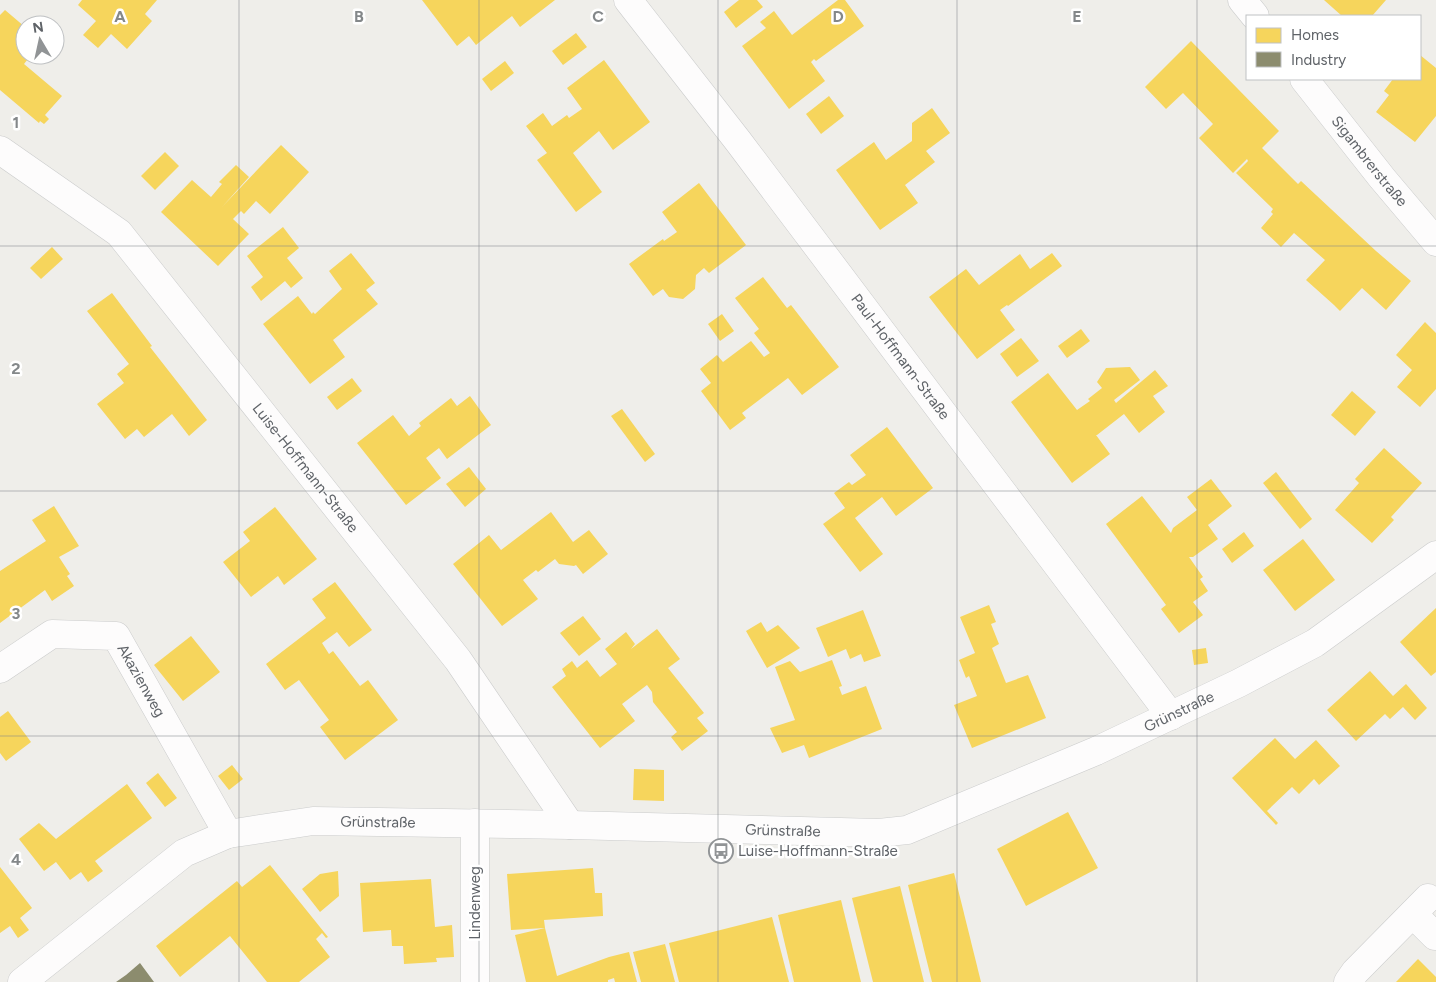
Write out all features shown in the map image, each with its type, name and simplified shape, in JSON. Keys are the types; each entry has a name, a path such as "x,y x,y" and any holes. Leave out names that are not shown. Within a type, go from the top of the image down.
{"street":[{"name":"Paul-Hoffmann-Straße","path":"628,0 738,141 1171,716"},
{"path":"1243,0 1254,15"},
{"name":"Sigambrerstraße","path":"1305,80 1382,178 1436,242"},
{"name":"Luise-Hoffmann-Straße","path":"0,150 119,233 458,660 570,825"},
{"name":"Grünstraße","path":"22,982 184,853 228,834 313,821 879,833 907,830 1096,752 1239,683 1315,643 1436,555"},
{"name":"Akazienweg","path":"0,669 52,634 116,636 228,834"},
{"name":"Lindenweg","path":"475,823 475,982"},
{"path":"1348,982 1421,906 1434,936"}],"building: Homes":[{"path":"82,0 157,0 145,14 152,21 127,49 111,34 98,48 83,35 96,21 78,5"},
{"path":"422,0 555,0 520,27 512,16 476,45 469,36 457,46"},
{"path":"739,0 757,0 763,7 736,28 724,12"},
{"path":"838,0 845,0 864,26 816,61 814,59 811,62 825,81 789,109 742,46 766,28 760,22 774,11 792,35"},
{"path":"1324,0 1386,0 1373,15 1341,15"},
{"path":"5,10 15,18 15,65 25,65 62,96 45,115 49,119 44,124 40,121 39,123 0,90 0,15"},
{"path":"576,33 587,47 563,65 552,51"},
{"path":"1191,41 1279,131 1262,148 1298,184 1301,181 1411,281 1386,310 1362,288 1340,311 1306,280 1325,260 1294,233 1281,247 1261,228 1273,214 1271,212 1273,209 1236,173 1248,161 1247,159 1233,173 1199,138 1213,124 1183,93 1166,109 1145,87"},
{"path":"1421,56 1436,68 1436,116 1415,142 1376,112 1389,95 1384,91 1392,80 1421,80"},
{"path":"604,60 650,122 613,150 599,131 573,153 602,192 576,212 537,160 547,153 526,126 543,113 552,126 567,115 569,118 582,109 567,88"},
{"path":"505,61 514,73 491,91 482,79"},
{"path":"829,96 844,116 821,134 806,114"},
{"path":"932,108 950,133 926,151 935,162 905,185 918,203 880,230 836,170 874,142 886,160 912,141 912,123"},
{"path":"281,145 309,172 270,214 256,201 244,214 241,211 233,219 249,234 218,266 161,212 192,180 211,197 222,184 219,182 236,165 249,177 222,207"},
{"path":"165,152 179,166 155,190 141,176"},
{"path":"699,183 746,245 709,273 704,268 696,275 695,289 683,299 669,297 663,289 653,296 629,264 663,239 664,241 677,232 662,212"},
{"path":"283,227 299,248 287,258 303,278 291,288 285,281 261,301 251,287 263,277 247,256"},
{"path":"52,247 63,259 41,279 30,268"},
{"path":"351,253 375,283 366,290 378,304 333,340 345,357 310,384 263,324 298,296 312,314 313,312 315,314 342,289 329,271"},
{"path":"1052,253 1062,266 1000,310 1015,330 977,359 929,297 966,269 979,285 1020,254 1030,269"},
{"path":"763,277 787,308 791,305 839,367 802,395 788,378 742,413 746,418 730,430 701,391 711,383 700,369 717,355 723,362 751,341 764,357 770,353 754,333 759,329 735,298"},
{"path":"112,293 152,346 150,347 207,420 189,436 172,414 144,437 137,429 125,439 97,404 124,383 117,374 129,364 87,311"},
{"path":"722,314 734,331 720,341 708,324"},
{"path":"1425,322 1436,333 1436,389 1420,407 1397,387 1412,370 1396,355"},
{"path":"1081,329 1090,341 1067,358 1058,346"},
{"path":"1021,338 1039,361 1017,377 1000,354"},
{"path":"1130,367 1140,380 1114,400 1116,403 1155,370 1168,386 1153,396 1165,412 1139,433 1124,414 1096,435 1110,454 1072,483 1011,402 1048,373 1077,410 1090,401 1088,399 1102,388 1097,382 1106,368"},
{"path":"352,378 362,391 337,410 327,397"},
{"path":"1352,391 1376,412 1355,436 1331,415"},
{"path":"470,396 491,425 447,459 439,448 426,458 441,478 406,505 357,443 393,415 409,436 421,426 419,423 451,398 457,406"},
{"path":"622,409 655,454 645,462 611,416"},
{"path":"887,427 933,488 896,516 882,497 855,518 883,554 860,572 823,524 845,508 834,493 849,482 852,485 866,475 850,455"},
{"path":"1384,448 1422,483 1391,517 1394,520 1372,543 1335,510 1359,483 1355,479"},
{"path":"469,467 486,489 465,507 446,484"},
{"path":"1276,472 1312,519 1300,529 1263,483"},
{"path":"1211,479 1232,506 1208,525 1218,539 1193,557 1189,557 1203,577 1200,579 1208,591 1193,602 1203,615 1179,633 1161,609 1166,605 1106,524 1142,496 1171,533 1173,528 1197,510 1187,497"},
{"path":"54,506 79,546 59,557 70,574 67,576 74,586 52,601 45,590 0,623 0,571 46,541 32,520"},
{"path":"275,507 317,559 284,585 278,576 251,597 223,562 250,541 243,532"},
{"path":"551,512 573,542 589,530 608,554 583,574 576,565 559,564 555,559 538,572 536,570 523,580 538,599 502,626 453,564 489,535 501,550"},
{"path":"1244,532 1254,546 1232,563 1222,549"},
{"path":"1303,539 1335,580 1295,611 1263,570"},
{"path":"335,582 372,630 349,647 337,632 322,643 329,654 333,651 360,686 368,680 398,720 345,760 320,727 329,720 299,680 285,690 266,664 326,618 312,599"},
{"path":"989,605 996,622 991,624 999,644 992,648 1006,683 1028,675 1046,718 972,748 954,705 977,696 969,676 966,678 959,660 975,653 960,617"},
{"path":"1436,608 1436,672 1431,676 1400,642"},
{"path":"863,610 881,656 864,662 861,654 850,659 846,649 828,657 816,628"},
{"path":"583,616 601,639 579,656 560,633"},
{"path":"761,622 767,632 778,625 800,648 767,668 746,631"},
{"path":"657,629 680,659 668,668 704,713 697,718 708,731 682,751 671,737 677,732 653,702 652,692 647,685 622,704 635,721 600,748 552,687 566,676 562,669 572,661 577,668 587,660 600,677 617,664 605,649 626,632 635,644 631,649"},
{"path":"191,636 220,672 183,701 154,665"},
{"path":"1206,648 1208,663 1194,665 1192,650"},
{"path":"832,660 842,686 839,687 842,695 866,686 882,729 809,758 804,745 782,753 770,728 795,720 775,667 790,661 800,672"},
{"path":"1370,671 1393,696 1406,684 1427,708 1415,720 1403,707 1390,719 1385,714 1356,741 1327,710"},
{"path":"8,711 31,742 6,761 0,753 0,717"},
{"path":"1275,738 1295,759 1316,740 1340,766 1319,785 1314,779 1299,794 1292,787 1267,811 1278,823 1276,825 1232,778"},
{"path":"232,765 243,779 229,790 218,776"},
{"path":"634,769 664,770 664,801 633,800"},
{"path":"158,773 177,798 165,807 146,783"},
{"path":"127,784 152,818 95,861 103,871 88,882 81,872 70,880 56,862 44,871 19,839 39,823 56,839"},
{"path":"1068,812 1098,868 1026,906 997,849"},
{"path":"270,865 328,937 326,938 322,933 316,939 330,957 299,982 267,982 230,936 180,977 156,946 237,881 242,887"},
{"path":"0,867 32,908 20,918 29,930 18,938 10,926 0,933"},
{"path":"593,868 595,893 602,893 603,916 544,920 545,928 511,930 507,874"},
{"path":"338,871 339,896 320,912 302,889 320,874"},
{"path":"954,873 981,982 932,982 908,885"},
{"path":"431,879 435,927 452,925 454,957 436,958 437,962 404,964 403,946 392,946 391,930 363,932 360,883"},
{"path":"900,886 924,982 873,982 852,898"},
{"path":"841,900 861,982 794,982 778,915"},
{"path":"772,917 789,982 679,982 669,943"},
{"path":"545,928 557,976 609,957 629,952 637,982 615,982 614,978 608,980 608,982 526,982 515,935"},
{"path":"665,944 675,982 641,982 633,952"},
{"path":"1418,959 1436,977 1436,982 1396,982"}],"building: Industry":[{"path":"140,963 154,982 116,982 126,975"}],"place":[{"name":"Luise-Hoffmann-Straße","path":"721,851"}]}
